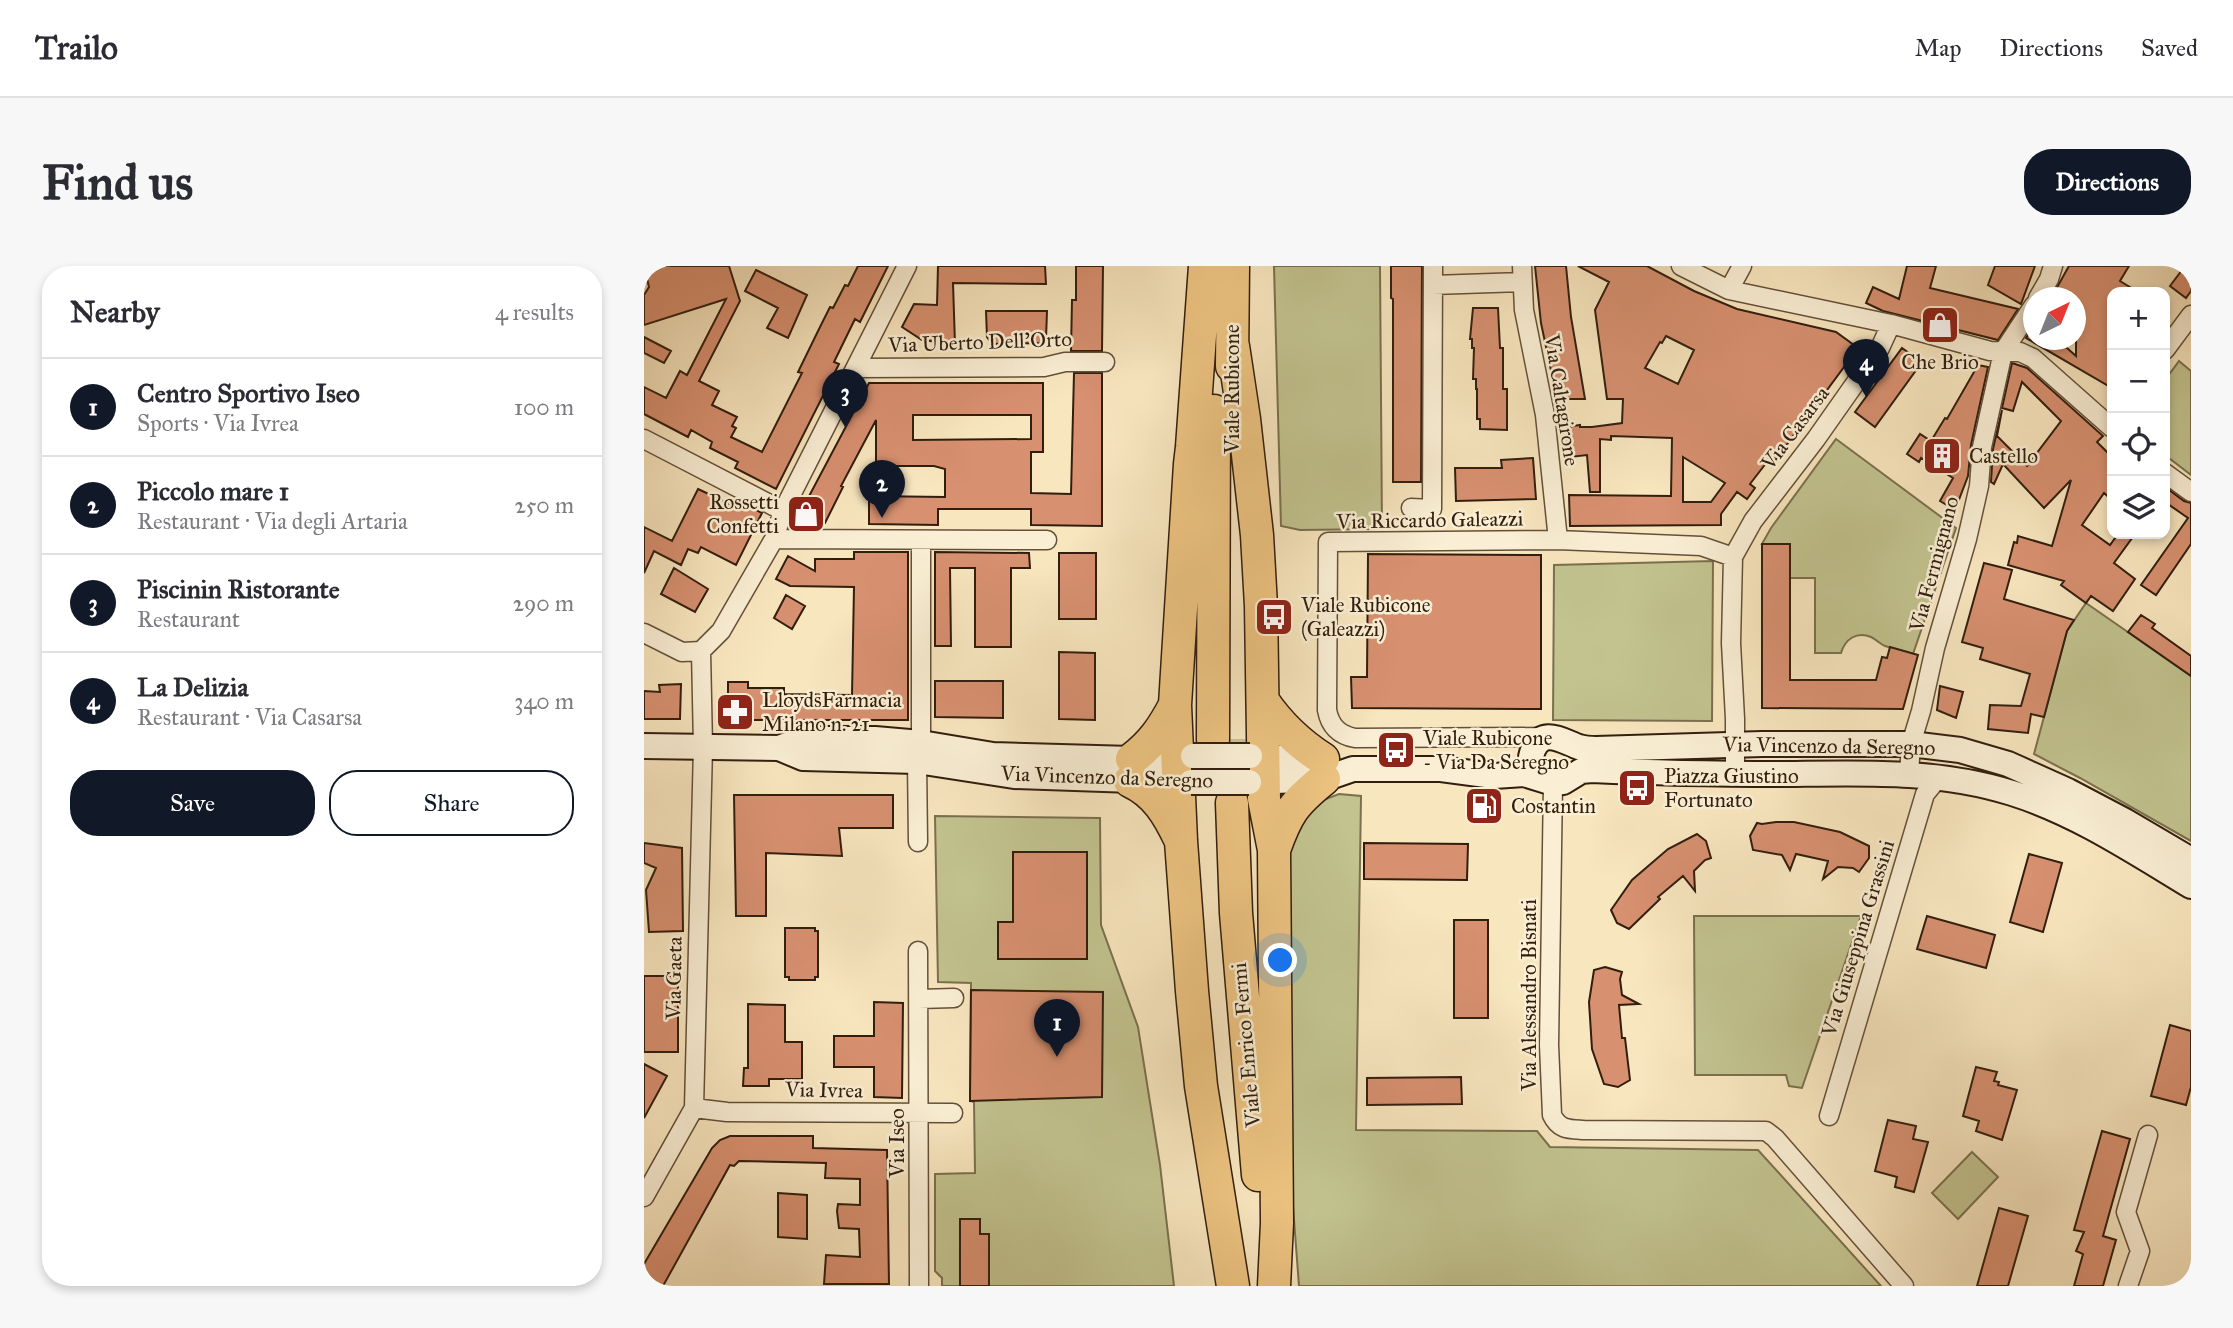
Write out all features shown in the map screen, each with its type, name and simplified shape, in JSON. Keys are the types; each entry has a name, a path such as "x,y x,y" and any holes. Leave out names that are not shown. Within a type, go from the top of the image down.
{"highway":[{"path":"1205,266 1189,464 1175,705 1157,736 1131,770 1169,816 1181,841 1201,1086 1233,1286"},
{"name":"Viale Rubicone","path":"1215,266 1222,512"},
{"name":"Viale Rubicone","path":"1222,512 1233,346 1233,266"},
{"path":"1181,841 1219,769 1263,701 1257,535 1233,346"},
{"name":"Viale Enrico Fermi","path":"1222,512 1217,910 1241,1286"},
{"path":"1263,701 1290,736 1333,769 1292,808 1274,850"},
{"path":"1175,705 1219,769 1264,799 1274,850 1277,1223 1274,1286"},
{"name":"Viale Enrico Fermi","path":"1219,769 1240,965 1268,1286"}],"main road":[{"name":"Via Vincenzo da Seregno","path":"644,746 779,748 803,739 875,739 919,752 993,755 1131,770 1441,769 1494,776 1524,775 1554,779 1592,770 1735,774 1909,774 1998,789 2057,810 2098,830 2191,886"},
{"name":"Via Vincenzo da Seregno","path":"1441,769 1520,756 1551,743 1596,749 1736,744 1911,744 1961,750 1993,758 2024,771 2097,806 2191,860"},
{"path":"1551,743 1575,749 1576,768 1554,779 1532,766 1551,743"}],"street":[{"path":"644,634 682,652 701,651 721,631 774,539 783,511 907,266"},
{"path":"1411,508 1432,509 1433,266"},
{"path":"1681,266 1729,290 1891,324 1990,351 2020,352 2033,358 2107,421"},
{"path":"1729,290 1742,266"},
{"path":"2044,287 2053,266"},
{"path":"1433,285 1522,274"},
{"name":"Via Caltagirone","path":"1522,274 1524,310 1545,415 1558,540"},
{"path":"2170,343 2191,315"},
{"path":"2003,352 2023,322"},
{"name":"Via Casarsa","path":"1732,557 1753,521 1881,348 1891,324"},
{"name":"Via Fermignano","path":"1909,774 1911,744 1979,486 1982,447 2003,352"},
{"name":"Via Uberto Dell'Orto","path":"856,368 1044,367 1065,362 1105,362"},
{"path":"644,439 783,511"},
{"path":"2169,476 2191,492"},
{"path":"774,539 1047,540"},
{"path":"918,842 921,540"},
{"path":"1558,540 1701,546 1732,557 1731,643 1735,774"},
{"name":"Via Riccardo Galeazzi","path":"1551,743 1355,738 1338,731 1329,720 1327,710 1328,542 1558,540"},
{"name":"Via Gaeta","path":"644,1197 694,1108 703,747 701,651"},
{"path":"1848,744 1859,749 1862,760 1856,771 1848,774"},
{"name":"Via Giuseppina Grassini","path":"1829,1116 1926,794 1939,777"},
{"name":"Via Alessandro Bisnati","path":"1554,779 1549,1045 1552,1115 1556,1124 1564,1129 1584,1130 1766,1131 1904,1286"},
{"name":"Via Iseo","path":"919,951 919,1286"},
{"path":"919,999 954,998"},
{"name":"Via Ivrea","path":"694,1108 727,1112 953,1114"},
{"path":"2128,1286 2140,1251 2126,1212 2148,1135"}],"green space":[{"path":"1274,266 1380,266 1382,529 1300,530 1281,526"},
{"path":"2179,361 2191,371 2191,475 2170,459 2170,373"},
{"path":"1836,439 1956,528 1913,654 1885,646 1866,635 1849,640 1841,653 1815,653 1815,578 1790,578 1790,544 1762,544"},
{"path":"1713,561 1712,721 1553,720 1554,565"},
{"path":"2086,603 2191,676 2191,841 2034,754 2067,631"},
{"path":"1339,794 1361,796 1356,1130 1537,1131 1550,1147 1758,1150 1881,1286 1299,1286 1287,1127 1286,864 1292,834 1313,804"},
{"path":"935,816 1100,818 1101,925 1138,1027 1160,1165 1174,1286 942,1286 942,1278 935,1271 935,1174 975,1173 974,1102 970,1101 971,983 938,982"},
{"path":"1694,916 1861,916 1802,1088 1789,1086 1786,1075 1695,1075"},
{"path":"1972,1152 1998,1177 1958,1219 1932,1193"}],"building":[{"path":"644,266 729,266 740,301 699,381 719,391 712,405 737,417 732,426 736,428 731,437 762,452 802,373 798,372 830,307 833,308 858,266 888,266 860,322 855,319 834,362 839,364 776,489 735,468 738,462 710,448 712,442 691,430 688,437 644,414 644,387 666,398 680,371 687,375 726,299 644,325 644,295 649,287"},
{"path":"938,266 1045,266 1046,284 953,283 955,344 922,340 902,327 914,304 937,305"},
{"path":"1076,266 1103,266 1102,351 1071,351"},
{"path":"1391,266 1422,266 1421,482 1393,482"},
{"path":"1535,266 1566,266 1571,317 1585,399 1557,399 1541,323"},
{"path":"1578,266 1647,266 1694,291 1737,309 1836,332 1858,348 1771,466 1767,462 1750,484 1755,488 1747,499 1737,492 1721,514 1721,525 1570,526 1569,495 1671,496 1672,438 1611,436 1611,440 1600,439 1600,492 1590,492 1587,455 1570,457 1566,427 1622,423 1623,399 1607,399 1595,310 1609,282","holes":["1666,336 1694,350 1678,384 1645,368","1683,457 1725,483 1711,502 1683,502"]},
{"path":"1907,266 1936,266 1930,288 2018,309 1998,340 1883,311 1866,303 1873,287 1899,299"},
{"path":"1995,266 2035,266 2027,287 2023,287 2021,304 1988,285"},
{"path":"2069,266 2129,266 2120,281 2130,287 2107,287 2107,385 2047,350 2069,350 2076,356 2076,350 2086,350 2086,287 2057,287"},
{"path":"2185,266 2191,266 2191,291 2186,298 2170,286"},
{"path":"756,270 807,295 788,338 767,328 778,308 745,291"},
{"path":"1473,308 1498,308 1500,348 1503,348 1503,389 1507,389 1507,430 1480,429 1480,419 1477,419 1476,379 1473,379 1474,348 1470,339"},
{"path":"986,311 1047,311 1046,339 1043,343 992,344 987,337"},
{"path":"644,337 671,351 664,363 644,353"},
{"path":"1902,348 1922,362 1875,427 1855,412"},
{"path":"2012,363 2027,368 2103,436 2097,442 2107,452 2107,496 2104,493 2082,525 2110,545 2114,539 2131,539 2114,563 2135,579 2113,611 2091,596 2086,603 2061,585 2064,581 2008,565 2018,536 2052,546 2071,480 2044,508 2003,464 1994,484 1991,482 1993,449 2002,410 1997,436 2027,466 2061,421 2022,382 2013,411 2002,408"},
{"path":"1978,365 1988,367 1971,445 1968,476 1955,510 1940,501 1953,478 1921,458 1919,462 1907,454 1920,434 1931,441"},
{"path":"1074,373 1102,373 1102,526 1031,525 1031,509 938,509 938,525 869,524 869,496 945,497 945,469 934,466 876,466 876,420 825,523 814,518 811,523 798,517 869,383 1043,383 1043,452 1031,452 1031,493 1071,494","holes":["913,415 1031,415 1031,439 913,440"]},
{"path":"1533,458 1536,499 1456,501 1455,468 1502,468 1501,460"},
{"path":"698,489 738,508 741,502 762,513 736,565 701,547 698,553 688,549 681,565 654,551 644,573 644,527 672,541"},
{"path":"2170,491 2191,503 2191,544 2156,595 2141,585 2188,518 2170,505"},
{"path":"1762,544 1790,544 1790,680 1876,680 1882,657 1887,658 1890,647 1918,655 1903,709 1762,708"},
{"path":"854,552 908,552 908,720 728,720 728,682 748,682 748,688 784,688 784,694 852,695 854,587 790,586 776,579 788,556 815,571 815,559 854,559"},
{"path":"935,552 1029,553 1030,568 1011,568 1011,647 975,647 975,568 950,568 951,646 935,646"},
{"path":"1059,553 1096,553 1096,619 1059,619"},
{"path":"1368,554 1541,555 1541,709 1352,708 1351,677 1367,677"},
{"path":"1984,563 2012,570 2004,599 2074,620 2067,631 2044,717 2031,714 2028,733 1988,729 1990,705 2021,706 2030,674 1980,659 1983,648 1962,642"},
{"path":"674,568 708,589 695,612 661,594"},
{"path":"786,595 805,606 792,629 774,618"},
{"path":"2141,615 2155,624 2152,628 2191,656 2191,676 2128,632"},
{"path":"1059,652 1095,653 1095,720 1059,719"},
{"path":"935,681 1003,681 1003,718 935,717"},
{"path":"681,684 680,719 644,719 644,691 660,692 659,685"},
{"path":"1940,686 1963,692 1956,718 1937,710"},
{"path":"734,795 893,795 893,828 839,828 842,856 766,853 766,916 736,916"},
{"path":"1474,798 1493,798 1493,815 1474,816"},
{"path":"1794,822 1840,832 1869,846 1869,858 1859,872 1853,868 1838,867 1823,879 1828,861 1796,854 1790,870 1782,855 1753,850 1750,836 1757,823"},
{"path":"1697,834 1706,841 1711,858 1694,871 1695,891 1683,876 1658,897 1660,899 1629,929 1617,923 1611,910 1632,880 1668,849"},
{"path":"644,843 682,848 683,931 649,932 646,890 656,868 644,863"},
{"path":"1364,843 1468,844 1467,880 1364,879"},
{"path":"1013,852 1087,852 1087,959 998,959 998,922 1013,922"},
{"path":"2029,854 2062,863 2043,932 2010,922"},
{"path":"1927,916 1995,935 1986,968 1917,949"},
{"path":"1454,920 1488,920 1488,1018 1454,1018"},
{"path":"785,928 815,928 815,931 818,931 818,977 815,977 815,980 789,980 789,977 785,977"},
{"path":"1605,967 1622,972 1622,995 1639,1004 1619,1005 1630,1080 1618,1087 1604,1084 1592,1049 1589,1002 1594,970"},
{"path":"644,976 678,976 678,1052 644,1052"},
{"path":"971,990 1103,992 1102,1097 970,1101"},
{"path":"874,1002 903,1003 902,1098 874,1097 874,1067 834,1067 834,1036 874,1036"},
{"path":"748,1004 785,1005 785,1042 802,1042 802,1079 769,1079 769,1086 743,1086 744,1068 748,1068"},
{"path":"2170,1025 2191,1031 2191,1087 2186,1105 2151,1096"},
{"path":"644,1064 667,1076 644,1118"},
{"path":"1976,1067 1997,1072 1994,1081 1999,1082 1998,1085 2017,1090 2002,1140 1976,1131 1979,1121 1963,1116"},
{"path":"1461,1077 1462,1104 1367,1105 1367,1078"},
{"path":"1888,1120 1916,1126 1913,1139 1928,1142 1914,1192 1895,1187 1897,1177 1875,1171"},
{"path":"2102,1131 2130,1139 2103,1236 2116,1240 2103,1286 2074,1286 2083,1254 2076,1251 2084,1232 2074,1230"},
{"path":"730,1136 813,1136 813,1148 887,1150 889,1284 824,1284 826,1255 860,1257 859,1229 839,1228 837,1211 838,1204 860,1205 860,1179 825,1178 826,1163 739,1161 734,1166 730,1165 663,1286 644,1286 644,1264 712,1148 720,1140"},
{"path":"778,1193 807,1195 807,1239 778,1237"},
{"path":"1999,1208 2028,1216 2008,1286 1977,1286"},
{"path":"960,1219 980,1219 980,1234 989,1234 989,1286 960,1286"}],"tunnel":[{"path":"1232,739 1232,803"}],"place":[{"name":"Che Brio","path":"1940,325"},
{"name":"La Delizia","path":"1866,397"},
{"name":"Piscinin Ristorante","path":"845,427"},
{"name":"Castello","path":"1942,456"},
{"name":"Rossetti Confetti","path":"806,514"},
{"name":"Piccolo mare 1","path":"882,518"},
{"name":"Viale Rubicone (Galeazzi)","path":"1274,617"},
{"name":"LloydsFarmacia Milano n. 21","path":"735,712"},
{"name":"Viale Rubicone - Via Da Seregno","path":"1396,750"},
{"name":"Piazza Giustino Fortunato","path":"1637,788"},
{"name":"Costantin","path":"1484,806"},
{"name":"Centro Sportivo Iseo","path":"1057,1057"}]}
